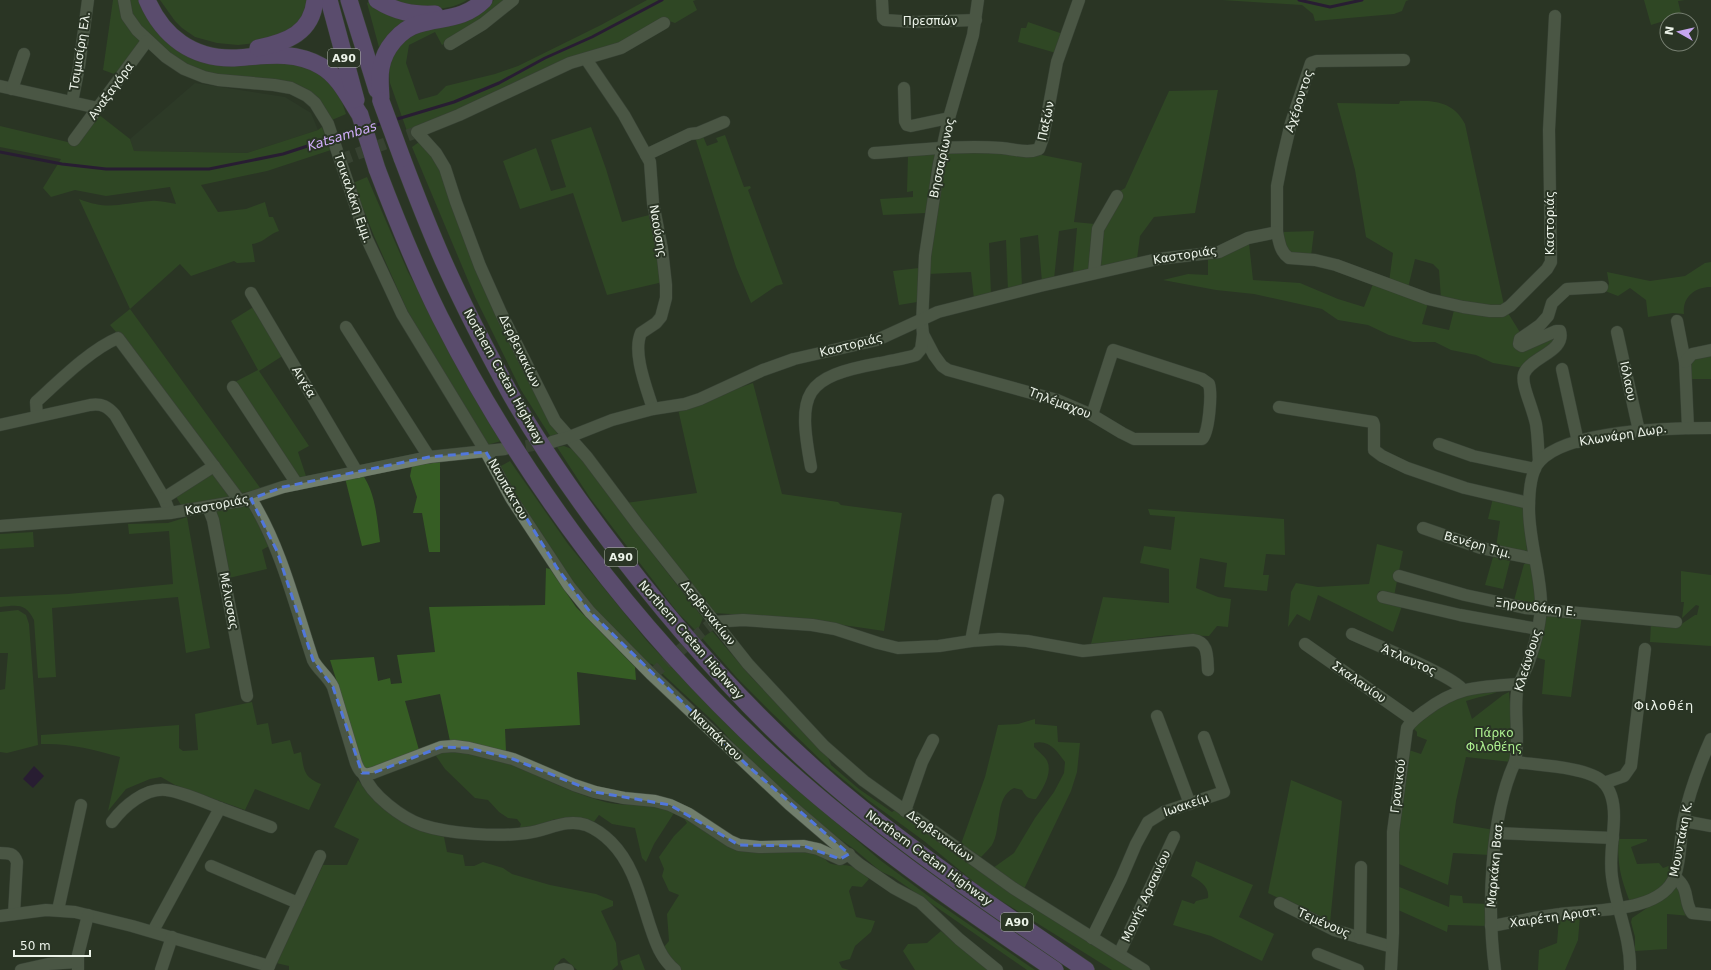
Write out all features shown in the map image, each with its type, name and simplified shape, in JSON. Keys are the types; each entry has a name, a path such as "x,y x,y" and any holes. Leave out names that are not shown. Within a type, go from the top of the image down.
{"highway":[{"path":"147,0 162,28 174,39 192,49 207,54 225,57 275,54 300,57 322,66 339,84 360,115"},
{"path":"154,0 163,19 187,40 205,47 232,50 272,45 296,34 310,20 315,0"},
{"name":"Northern Cretan Highway","path":"329,0 360,115 378,168 406,241 440,317 488,404 546,496 575,537 628,605 667,649 741,726 811,790 886,851 968,911 1055,970"},
{"name":"Northern Cretan Highway","path":"349,0 367,63 402,158 446,267 483,342 516,403 555,466 636,578 682,634 735,693 794,749 860,807 948,874 1086,970"},
{"path":"377,0 398,11 423,14 455,10 467,6 474,0"},
{"path":"381,101 382,64 386,52 397,38 417,24 449,19 466,13 484,0"}],"street":[{"name":"Τσιμισίρη Ελ.","path":"72,102 80,67 88,0"},
{"name":"Τσικαλάκη Εμμ.","path":"124,0 126,12 131,22 147,41 171,61 198,75 218,80 284,86 302,93 315,104 328,124 366,237 399,307 486,452"},
{"name":"Πρεσπών","path":"882,0 883,18 885,20 915,22 976,20"},
{"name":"Βησσαρίωνος","path":"922,318 925,256 942,148 976,20 978,0"},
{"name":"Παξών","path":"942,148 985,147 1030,151 1037,150 1040,147 1058,62 1079,0"},
{"path":"450,44 483,24 509,1"},
{"name":"Καστοριάς","path":"552,442 569,437 603,423 653,409 685,404 700,399 763,370 794,359 878,340 922,318 953,308 1094,273 1168,257 1219,252 1248,238 1278,232 1281,249 1285,256 1289,258 1315,260 1336,265 1424,298 1463,308 1502,311 1510,306 1547,269 1551,262 1549,130 1555,16"},
{"path":"586,59 621,48 664,23"},
{"name":"Αναξαγόρα","path":"74,140 147,41"},
{"path":"24,54 6,87 98,108"},
{"name":"Δερβενακίων","path":"586,59 570,63 459,115 417,132 436,153 445,168 472,245 501,313 555,421 587,457 638,525 748,664 824,746 864,781 1014,888 1144,970"},
{"name":"Ναούσης","path":"586,59 624,115 650,162 653,203 661,240 666,285 666,298 660,317 656,323 641,333 638,348 642,372 653,409"},
{"name":"Αχέροντος","path":"1278,232 1277,186 1291,122 1311,63 1316,61 1404,60"},
{"path":"904,88 905,121 907,125 911,126 949,118"},
{"path":"646,155 690,134 698,133 724,122"},
{"path":"874,153 942,148"},
{"path":"1094,273 1098,229 1117,196"},
{"name":"Κλεάνθους","path":"1515,762 1517,745 1516,705 1519,684 1529,661 1538,629 1540,609 1540,589 1530,527 1529,503 1537,465 1536,425 1524,386 1524,375 1530,366 1551,351 1560,341 1561,336 1560,332 1556,331 1522,346 1519,344 1520,339 1540,325 1548,316 1552,302 1567,289 1602,287"},
{"name":"Αιγέα","path":"251,292 357,472"},
{"name":"Τηλέμαχου","path":"922,318 924,334 934,355 945,368 966,376 1045,396 1092,415 1127,436 1137,439 1200,440 1205,436 1210,388 1208,382 1113,350 1092,415"},
{"path":"1677,321 1685,362 1688,428"},
{"path":"346,327 429,456"},
{"name":"Ιόλαου","path":"1617,332 1639,431"},
{"name":"Τηλέμαχου","path":"811,467 805,436 804,414 809,396 815,386 833,375 864,366 916,355 921,349 924,334"},
{"path":"37,416 36,402 85,359 118,338 214,466 265,522 277,551 313,660 333,687 356,763 371,788 394,809 412,820 433,828 474,833 526,834 570,823 586,825 595,829 616,847 625,859 633,876 657,946 664,958 675,970"},
{"path":"1685,362 1692,354 1711,350"},
{"path":"1562,369 1578,442"},
{"path":"232,387 297,484"},
{"path":"0,425 90,404 106,406 115,415 164,498 170,513"},
{"path":"1279,407 1372,422 1374,425 1374,450 1386,458 1407,468 1465,488 1529,503"},
{"name":"Κλωνάρη Δωρ.","path":"1537,465 1552,452 1578,442 1600,436 1668,428 1711,428"},
{"path":"1439,444 1473,456 1537,465"},
{"name":"Καστοριάς","path":"0,526 170,513 245,500 297,484 429,456 486,452 505,449"},
{"name":"Ναυπάκτου","path":"486,452 511,498 569,586 590,612 652,675 816,828 881,880 920,902 959,939 997,970"},
{"path":"164,498 214,466"},
{"path":"971,641 998,500"},
{"name":"Μέλισσας","path":"208,507 214,520 247,696"},
{"name":"Βενέρη Τιμ.","path":"1423,528 1481,548 1535,559"},
{"name":"Ξηρουδάκη Ε.","path":"1399,576 1487,600 1540,609 1676,622"},
{"path":"1383,597 1460,615 1538,629"},
{"path":"714,622 743,620 812,625 835,629 898,648 939,646 971,641 999,639 1028,641 1083,651 1197,641 1206,647 1208,670"},
{"name":"Άτλαντος","path":"1352,634 1459,684 1463,690"},
{"name":"Σκαλανίου","path":"1305,644 1413,720"},
{"path":"1604,783 1624,776 1631,766 1645,649"},
{"name":"Γρανικού","path":"1391,970 1394,822 1405,736 1408,725 1440,700 1463,690 1519,684"},
{"path":"1157,716 1190,804"},
{"name":"Ιωακείμ","path":"1092,938 1121,879 1136,844 1148,822 1164,812 1224,792 1204,737"},
{"name":"Μουντάκη Κ.","path":"1619,908 1647,901 1661,893 1675,877 1684,821 1695,778 1711,739"},
{"path":"905,811 922,762 933,740"},
{"path":"364,775 383,770 441,747 454,746 470,748 509,757 574,785 595,792 624,798 655,801 670,805 689,814 730,841 739,845 759,847 793,845 808,847 818,849 840,859 849,854"},
{"path":"1515,762 1579,771 1595,777 1604,783 1610,792 1613,803 1612,875 1628,948 1630,970"},
{"name":"Μαρκάκη Βασ.","path":"1495,970 1491,926 1492,884 1503,792 1515,762"},
{"path":"112,822 121,810 131,802 158,790 171,791 271,827"},
{"path":"58,910 82,805"},
{"path":"153,931 220,808"},
{"path":"1684,821 1711,826"},
{"path":"1497,833 1613,838"},
{"name":"Μονής Αρσανίου","path":"1119,954 1174,837"},
{"path":"0,853 11,853 14,855 17,862 14,914"},
{"path":"0,916 58,910 88,915 153,931 268,968 320,856"},
{"path":"211,866 298,902"},
{"path":"1360,938 1361,867"},
{"path":"1675,877 1685,890 1688,907 1692,913 1711,915"},
{"name":"Τεμένους","path":"1280,903 1334,930 1392,947"},
{"name":"Χαιρέτη Αριστ.","path":"1491,926 1562,913 1619,908"},
{"path":"21,970 48,964 78,966 88,915"},
{"path":"161,970 172,937"},
{"path":"1318,954 1358,970"}],"highlighted area":[{"path":"486,452 557,568 590,612 748,766 849,854 840,859 804,846 739,845 670,805 595,792 513,759 469,748 441,747 373,773 362,773 333,687 313,660 277,551 251,499 283,487 429,457"}],"shaded area":[{"path":"195,83 285,97 311,113 318,130 247,153 134,151 130,139"},
{"path":"34,766 44,776 33,788 23,779"}],"green space":[{"path":"113,0 119,0 142,42 117,75 103,70"},
{"path":"127,0 143,0 178,47 286,61 326,76 339,93 346,114 332,120 318,97 308,91 218,76 175,60 138,28"},
{"path":"160,0 309,0 307,9 295,28 257,43 238,45 217,43 195,37 175,21"},
{"path":"387,0 467,0 447,8 437,9 417,7"},
{"path":"494,0 503,0 503,2 468,31 442,45 435,32 409,45 406,63 419,100 437,95 446,86 495,74 518,66 601,25 647,0 696,0 693,1 697,10 675,23 666,20 633,40 453,115 407,131 390,83 389,71 393,52 413,33 486,9"},
{"path":"1222,0 1409,0 1406,1 1402,11 1394,14 1315,21 1313,14 1302,5"},
{"path":"1644,0 1685,0 1678,1 1681,12 1659,12 1659,22 1651,25"},
{"path":"370,1 414,19 380,51 367,3"},
{"path":"1028,22 1063,34 1056,53 1018,42 1021,28 1026,28"},
{"path":"1218,90 1195,213 1154,217 1140,236 1137,259 1099,267 1101,231 1120,191 1125,188 1169,91"},
{"path":"1400,101 1437,102 1453,109 1465,124 1504,305 1493,307 1441,299 1439,270 1433,264 1415,259 1408,288 1389,282 1393,253 1366,237 1355,170 1337,103 1399,104"},
{"path":"98,114 130,139 134,151 247,153 318,130 322,127 331,150 267,171 201,185 218,212 246,209 265,202 269,217 273,217 279,231 260,242 252,244 255,262 237,263 234,261 191,276 180,264 130,309 79,199 99,205 154,201 176,204 170,187 106,196 75,190 51,197 43,188 61,159 0,147 0,126 76,144"},
{"path":"591,127 606,169 622,222 653,214 663,282 607,295 573,193 520,209 503,161 536,148 551,191 566,187 551,140"},
{"path":"702,134 707,146 718,142 716,138 725,135 744,187 750,186 751,188 748,190 783,284 776,286 751,303 736,267 695,137"},
{"path":"419,142 432,155 447,184 553,421 558,436 552,439 521,390 475,297 412,147"},
{"path":"950,151 1037,154 1082,163 1074,222 1095,224 1091,270 1073,274 1077,228 1059,231 1054,279 1042,282 1038,235 1020,238 1022,287 1008,291 1006,240 989,243 991,295 974,299 971,272 928,274 946,153"},
{"path":"937,154 926,213 883,215 880,199 913,197 913,191 907,192 908,155"},
{"path":"367,177 408,272 501,441 487,445 407,310 374,236 353,183"},
{"path":"1314,231 1311,256 1289,253 1282,232"},
{"path":"1249,243 1253,280 1300,283 1338,299 1364,307 1373,284 1428,303 1422,324 1449,330 1454,310 1508,313 1521,334 1554,335 1557,340 1524,368 1493,363 1476,355 1451,350 1435,342 1413,342 1389,335 1368,325 1338,320 1322,309 1254,294 1216,290 1163,280 1188,274 1208,275 1208,258"},
{"path":"1711,262 1711,287 1705,287 1695,291 1687,298 1684,314 1673,313 1648,317 1646,300 1630,288 1618,296 1605,291 1609,284 1607,272 1650,281 1685,276 1705,263"},
{"path":"919,268 917,302 899,305 893,271"},
{"path":"255,306 284,355 259,371 309,446 298,452 307,479 297,479 233,383 258,370 231,321"},
{"path":"130,309 261,489 238,494 134,353 110,325"},
{"path":"1711,356 1711,379 1691,379 1690,371 1692,359"},
{"path":"753,383 782,494 838,502 841,505 902,513 884,631 799,620 713,613 626,503 697,493 678,409"},
{"path":"564,446 577,451 659,562 703,618 697,632 678,613 590,498 557,447"},
{"path":"510,461 568,544 647,641 726,724 770,766 880,860 935,901 1035,970 1027,970 893,877 880,871 854,849 814,821 755,766 714,722 652,664 647,663 586,601 523,509 499,467"},
{"path":"440,462 440,552 429,552 422,513 413,513 417,497 410,476 412,466"},
{"path":"214,469 232,497 181,505 175,495"},
{"path":"362,474 367,481 373,498 380,542 362,546 345,478"},
{"path":"1493,498 1523,506 1525,513 1527,551 1496,547 1500,521 1488,519"},
{"path":"244,506 252,508 269,546 262,550 267,569 229,578 214,511"},
{"path":"1148,509 1284,519 1285,555 1266,554 1263,575 1269,575 1267,591 1224,587 1227,563 1200,558 1196,588 1218,597 1231,599 1228,627 1217,626 1209,636 1170,635 1091,644 1103,597 1169,603 1169,569 1140,563 1144,546 1171,550 1175,517 1150,515"},
{"path":"187,517 210,648 186,653 178,597 52,608 56,677 38,678 34,620 28,611 20,606 0,607 0,597 68,594 173,584 169,531 129,534 128,524 168,523"},
{"path":"33,532 34,547 0,549 0,534"},
{"path":"1377,544 1403,551 1394,596 1379,591 1377,599 1402,606 1393,632 1318,595 1310,621 1297,614 1288,627 1291,592 1296,583 1318,587 1369,584"},
{"path":"1493,557 1510,561 1503,589 1485,585"},
{"path":"1524,564 1532,564 1537,607 1513,604"},
{"path":"546,568 550,569 576,607 635,667 636,680 577,672 580,725 505,729 506,751 467,742 450,741 440,694 405,701 419,750 372,770 366,769 363,765 330,660 374,657 378,681 390,678 391,684 402,683 397,655 435,652 429,607 545,605"},
{"path":"1681,571 1711,575 1711,646 1650,642 1651,623 1680,625 1697,615 1699,606 1696,605 1682,618 1684,602 1681,602"},
{"path":"18,610 26,615 29,624 38,745 7,753 0,752 0,690 5,689 8,653 0,653 0,612"},
{"path":"1544,613 1582,615 1571,697 1542,694 1545,660 1535,657"},
{"path":"712,631 751,677 827,755 831,765 859,789 892,812 895,810 1037,910 1135,970 1112,970 984,890 924,841 868,800 827,766 737,678 702,638"},
{"name":"Πάρκο Φιλοθέης","path":"1501,690 1466,701 1472,719 1509,692 1512,726 1511,762 1466,757 1456,801 1453,823 1494,830 1490,855 1453,853 1448,885 1399,864 1399,828 1409,750 1421,754 1427,740 1417,736 1417,732 1413,728 1447,702 1461,696"},
{"path":"252,702 257,725 268,723 272,744 290,740 294,754 301,752 305,772 321,784 309,810 255,789 245,810 175,785 161,777 150,779 126,789 108,811 120,757 80,747 61,744 41,744 41,735 179,725 179,748 183,751 198,750 195,714"},
{"path":"1035,719 1035,724 1057,726 1058,742 1080,743 1077,772 1071,791 1024,889 993,868 1014,853 1035,818 1054,792 1064,773 1065,762 1048,744 1039,742 1034,743 1034,747 1046,759 1049,769 1047,780 1036,799 1029,798 1022,790 1014,788 1008,792 1001,806 995,838 992,845 981,857 961,844 985,777 998,725 1018,724"},
{"path":"448,749 494,755 512,762 556,784 605,802 613,804 647,804 663,806 686,815 723,841 733,846 756,850 789,849 812,851 823,855 826,860 832,864 855,868 869,879 862,887 852,886 849,891 856,917 875,921 871,932 855,946 850,959 839,962 842,968 849,970 679,970 667,957 664,947 669,941 667,914 679,895 669,891 662,876 664,869 659,857 674,836 687,823 683,817 674,813 654,844 646,862 642,858 635,828 612,824 599,815 593,823 572,819 555,819 519,830 521,824 517,819 508,818 499,812 488,800 475,798 445,769 434,753"},
{"path":"358,780 367,791 428,832 444,837 447,852 463,855 465,866 474,866 483,862 503,868 512,874 550,885 596,894 613,901 613,906 601,911 616,943 618,965 612,970 577,970 564,958 561,959 553,970 289,970 289,966 276,963 323,865 347,865 359,839 334,827"},
{"path":"1291,780 1342,801 1330,923 1268,893"},
{"path":"1618,839 1647,839 1647,841 1631,847 1637,864 1659,863 1663,868 1674,864 1666,879 1658,889 1646,896 1630,902 1620,871"},
{"path":"1196,861 1253,885 1239,917 1274,934 1262,961 1211,936 1173,925 1182,900 1194,904 1196,901 1208,898 1206,887 1191,876"},
{"path":"1675,883 1691,916 1667,914 1667,949 1635,951 1635,937 1631,922 1632,918 1653,904"},
{"path":"1397,886 1449,907 1450,895 1462,896 1463,903 1488,904 1488,926 1448,925 1447,932 1396,909"},
{"path":"1580,916 1578,940 1565,970 1538,970 1539,950 1557,943 1559,919"},
{"path":"941,931 989,970 915,970 903,951 908,944 927,943"},
{"path":"639,954 645,970 623,970 620,961"}],"waterway":[{"name":"Katsambas","path":"394,120 454,102 499,83 545,58 592,37 662,0"},
{"name":"Katsambas","path":"1299,0 1330,7 1362,0"},
{"name":"Katsambas","path":"369,127 383,123"},
{"name":"Katsambas","path":"334,137 360,130"},
{"name":"Katsambas","path":"0,152 62,164 106,169 209,169 283,154 329,139"}],"tunnel":[{"path":"340,160 417,132"},
{"path":"508,449 547,443"},
{"path":"652,675 714,622"}],"district":[{"name":"Φιλοθέη","path":"1664,705"}]}
